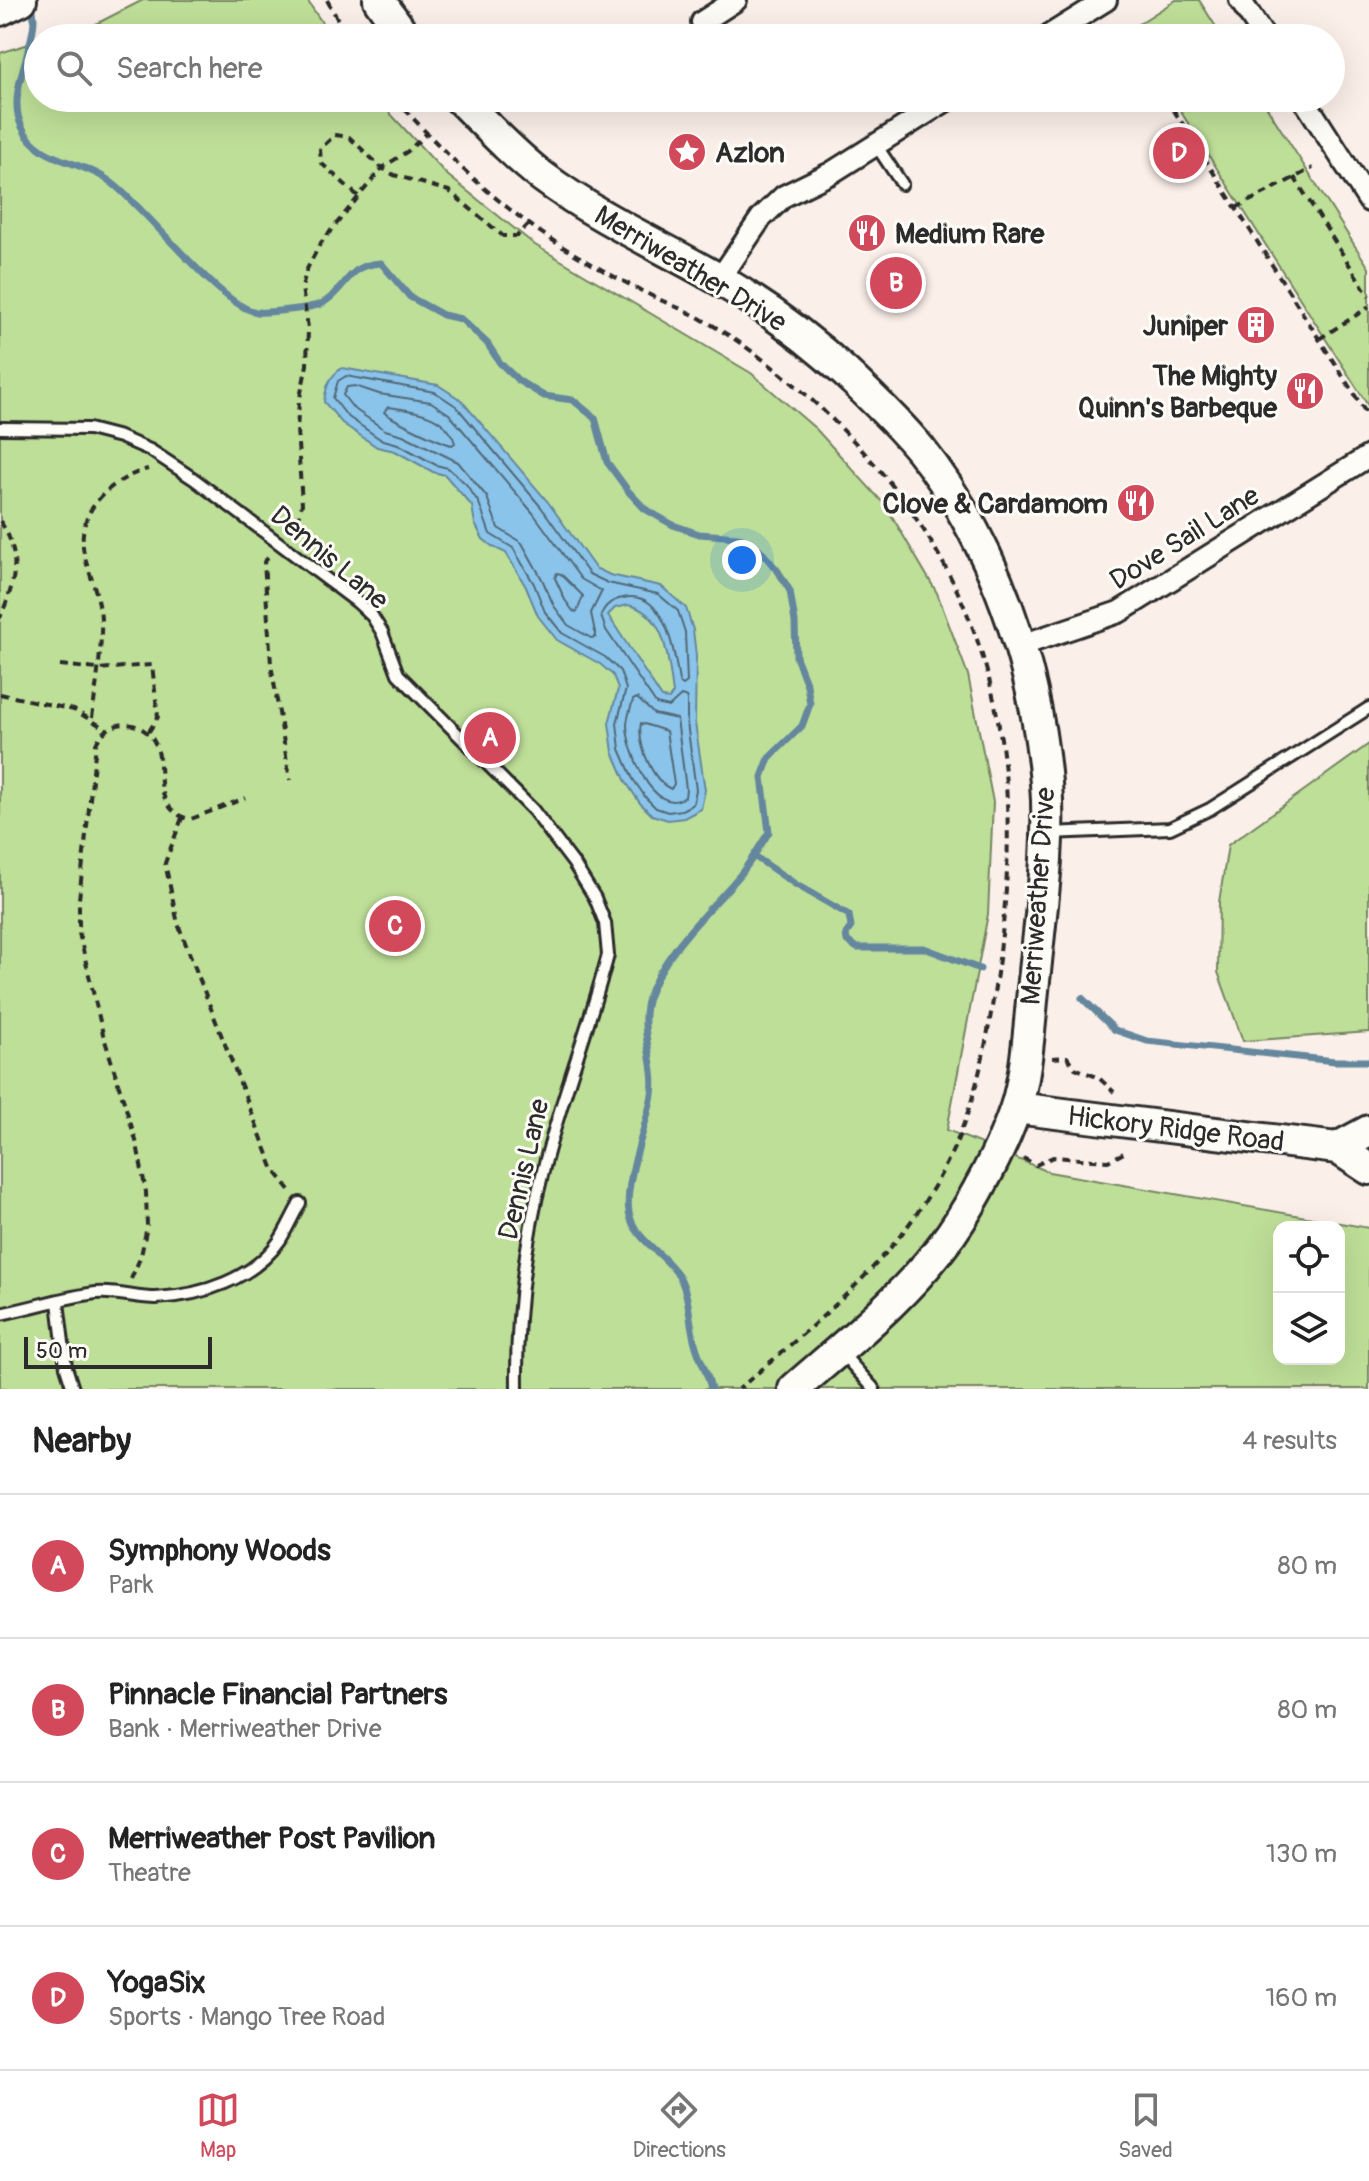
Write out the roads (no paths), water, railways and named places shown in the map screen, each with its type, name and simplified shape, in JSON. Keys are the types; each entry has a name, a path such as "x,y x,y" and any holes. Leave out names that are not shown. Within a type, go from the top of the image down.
{"street":[{"path":"0,10 21,0"},
{"path":"379,0 396,24"},
{"path":"702,22 736,0"},
{"path":"1067,24 1106,0"},
{"path":"1240,0 1256,24"},
{"name":"Merriweather Drive","path":"474,112 543,177 610,220 719,280 790,326 844,371 919,448 948,489 999,589 1019,646 1039,729 1046,786 1047,833 1026,1053 1016,1108 981,1182 952,1232 917,1277 801,1383"},
{"path":"719,280 770,207 928,112"},
{"path":"1312,112 1369,201"},
{"name":"Dove Sail Lane","path":"1019,646 1119,612 1369,456"},
{"name":"Hickory Ridge Road","path":"1016,1108 1337,1148 1369,1169"},
{"path":"1337,1148 1369,1131"}],"lane":[{"path":"876,145 902,184"},
{"name":"Dennis Lane","path":"0,428 89,429 120,437 150,450 285,547 372,616 382,632 398,674 533,810 574,864 595,898 605,923 608,955 542,1172 527,1254 517,1389"},
{"path":"1047,833 1157,830 1184,822 1210,809 1369,708"},
{"path":"0,1314 96,1293 153,1298 187,1295 214,1287 246,1272 264,1258 279,1241 300,1203"},
{"path":"58,1302 66,1367 73,1389"},
{"path":"839,1349 874,1389"}],"water":[{"path":"342,368 438,385 461,400 548,502 595,568 610,575 661,586 686,608 696,656 695,723 705,790 701,809 684,818 668,820 652,815 640,803 626,782 613,752 609,723 618,689 613,675 600,664 557,640 538,616 526,587 506,553 483,539 475,524 472,506 445,475 433,472 395,451 377,447 342,423 324,402 329,382","holes":["628,605 651,617 663,640 673,693 669,699 662,698 608,615 615,608"]}],"waterway":[{"path":"32,2 34,24"},
{"path":"24,67 17,101 18,115 29,139 49,154 108,180 223,293 257,312 311,307 331,297 361,268 381,263 410,297 443,315 461,319 487,343 500,363 519,381 544,396 573,400 595,418 607,462 645,509 673,525 699,534 738,537 759,549 790,591 796,657 807,685 810,704 802,726 769,758 762,777 769,832 739,876 663,966 645,1011 653,1087 629,1187 629,1212 637,1231 680,1278 686,1293 695,1343 711,1389"},
{"path":"754,856 849,915 851,927 846,934 847,941 857,948 924,948 980,969"},
{"path":"1082,998 1115,1030 1147,1041 1335,1061 1369,1061"}],"place":[{"name":"Azlon","path":"687,152"},
{"name":"YogaSix","path":"1179,153"},
{"name":"Medium Rare","path":"867,233"},
{"name":"Pinnacle Financial Partners","path":"896,283"},
{"name":"Juniper","path":"1256,325"},
{"name":"The Mighty Quinn's Barbeque","path":"1305,391"},
{"name":"Clove & Cardamom","path":"1136,503"},
{"name":"Symphony Woods","path":"490,738"},
{"name":"Merriweather Post Pavilion","path":"395,926"}]}
